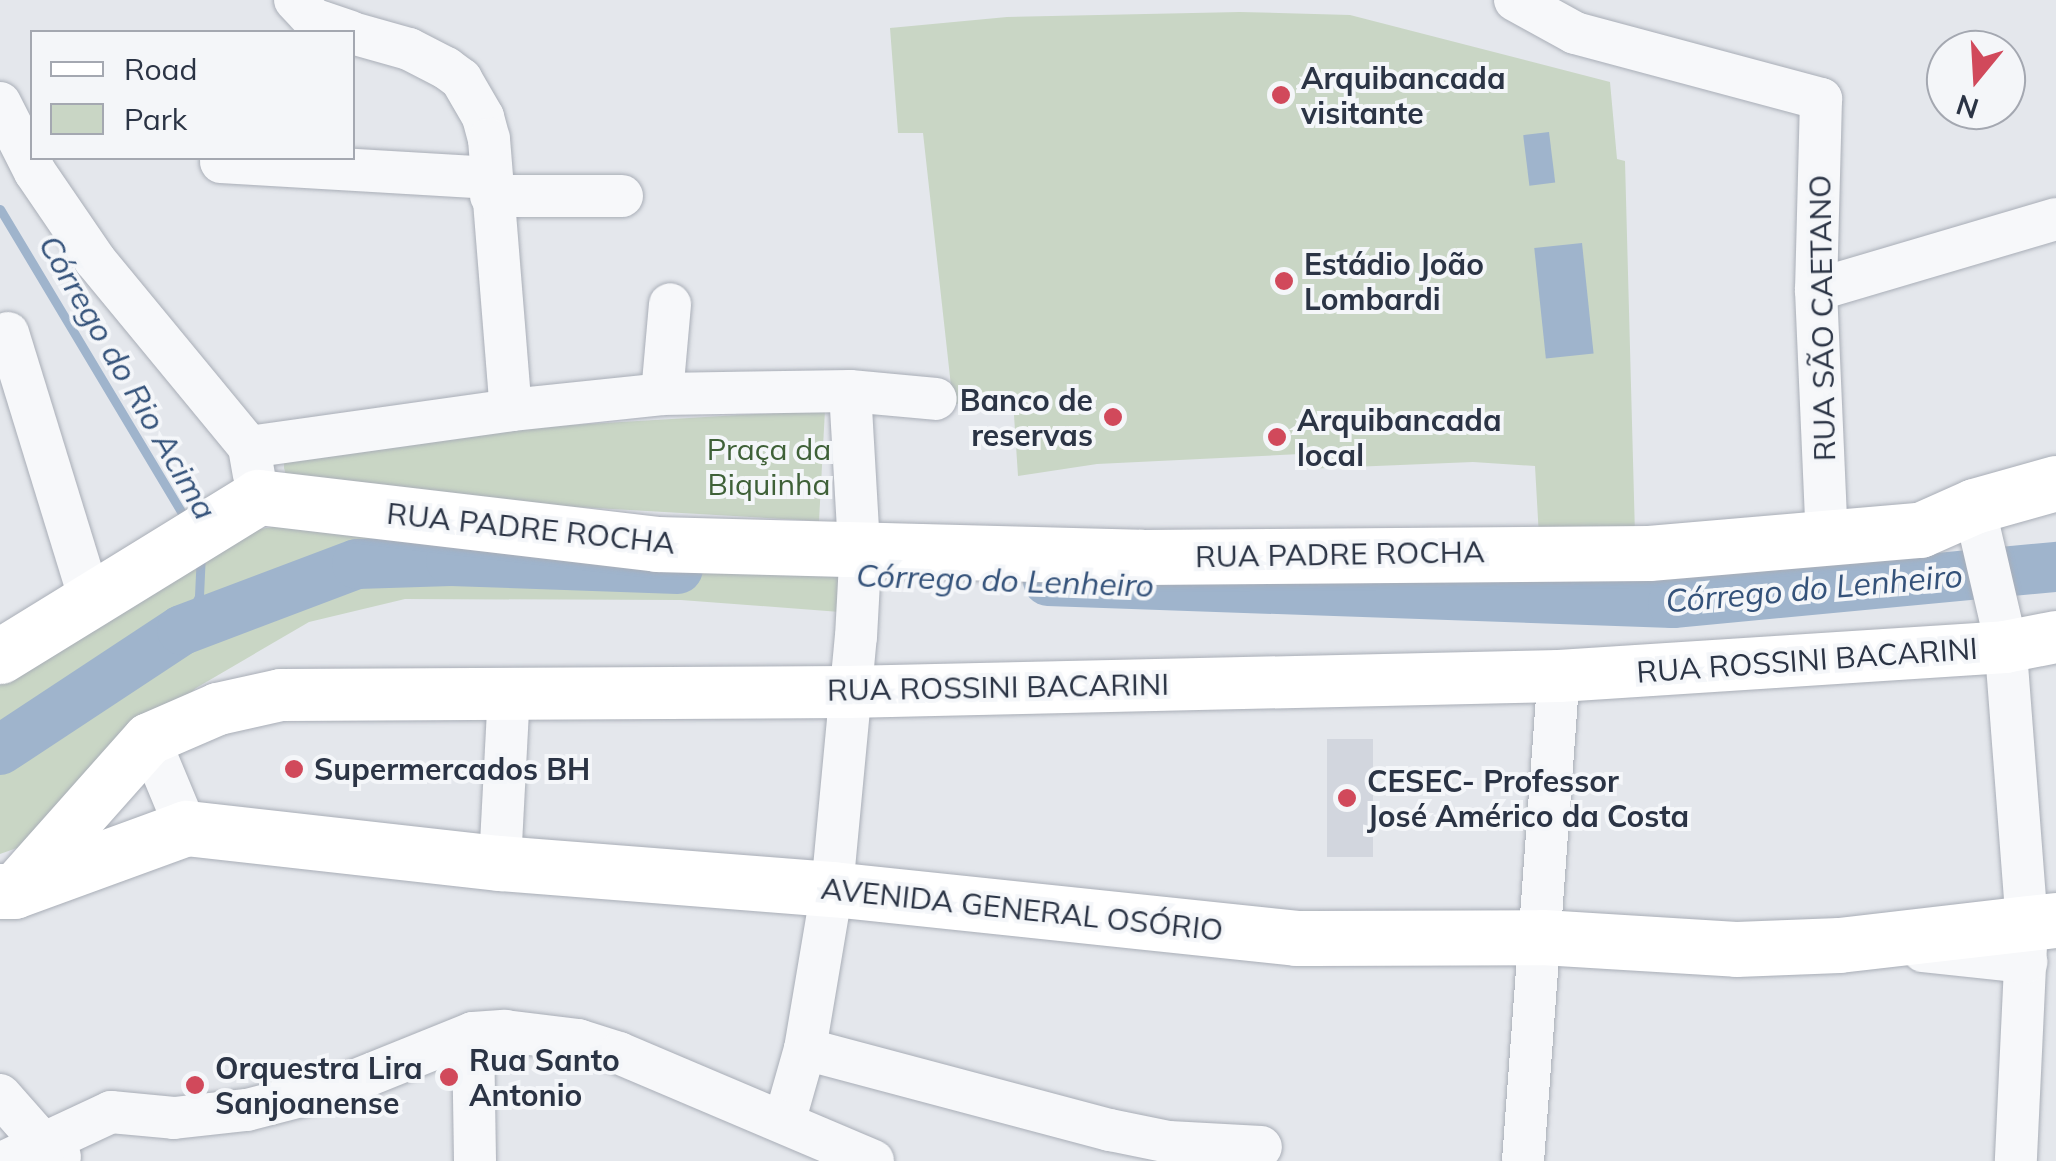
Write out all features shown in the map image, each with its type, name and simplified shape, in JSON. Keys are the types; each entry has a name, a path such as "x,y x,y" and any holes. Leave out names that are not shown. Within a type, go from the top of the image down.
{"highway":[{"name":"RUA PADRE ROCHA","path":"244,486 656,544 859,557 1142,557 1649,552 1828,538 1979,525 2056,483"},
{"path":"0,656 111,585 244,486"},
{"name":"AVENIDA GENERAL OSÓRIO","path":"5,898 186,828 500,863 832,889 1296,938 1542,937 1736,949 2036,935"}],"main road":[{"name":"RUA ROSSINI BACARINI","path":"5,898 149,739 218,709 281,694 848,692 1559,676 2056,638"}],"street":[{"path":"296,0 313,20 342,30"},
{"name":"RUA SÃO CAETANO","path":"1515,0 1574,34 1820,99 1816,290 1828,538"},
{"path":"355,34 430,57 461,79 483,117 512,410"},
{"path":"0,103 35,172 244,486 512,410 662,394 850,391 936,399"},
{"path":"222,162 622,196"},
{"path":"1816,290 2056,219"},
{"path":"662,394 670,304"},
{"path":"8,333 111,585"},
{"path":"784,1120 805,1049 832,889 856,637 859,557 850,391"},
{"path":"1979,525 2005,643 2036,935 2016,1161"},
{"path":"1523,1161 1559,676"},
{"path":"500,863 509,693"},
{"path":"149,739 186,828"},
{"path":"6,1161 57,1151 111,1112 174,1118 247,1110 344,1084 473,1032 505,1030 589,1043 784,1120 874,1161"},
{"path":"473,1032 475,1161"},
{"path":"805,1049 1110,1130 1169,1142 1261,1147"},
{"path":"0,1094 36,1137 57,1151"}],"shaded area":[{"name":"CESEC- Professor José Américo da Costa","path":"1327,739 1373,739 1373,857 1327,857"}],"green space":[{"name":"Estádio João Lombardi","path":"1240,12 1350,15 1610,82 1617,159 1625,161 1635,535 1539,537 1535,466 1473,462 1303,469 1300,454 1097,464 1018,476 1013,400 953,404 923,133 898,133 890,28 1007,17"},
{"name":"Praça da Biquinha","path":"825,410 819,521 302,491 287,478 284,468 284,456 486,430"},
{"path":"285,525 841,556 840,612 681,600 405,599 309,622 196,688 42,839 0,854 0,685 254,530"}],"water":[{"path":"1549,132 1555,183 1529,186 1523,135"},
{"path":"1582,243 1594,353 1546,358 1534,248"}],"waterway":[{"name":"Córrego do Rio Acima","path":"0,209 186,520"},
{"name":"Córrego do Rio Acima","path":"182,630 199,596 201,552"},
{"name":"Córrego do Lenheiro","path":"0,750 182,630 357,564 451,561 678,569"},
{"name":"Córrego do Lenheiro","path":"1048,581 1673,603 2056,567"}],"place":[{"name":"Arquibancada visitante","path":"1281,95"},
{"name":"Estádio João Lombardi","path":"1284,281"},
{"name":"Banco de reservas","path":"1113,417"},
{"name":"Arquibancada local","path":"1277,437"},
{"name":"Supermercados BH","path":"294,769"},
{"name":"CESEC- Professor José Américo da Costa","path":"1347,798"},
{"name":"Rua Santo Antonio","path":"449,1077"},
{"name":"Orquestra Lira Sanjoanense","path":"195,1085"}]}
